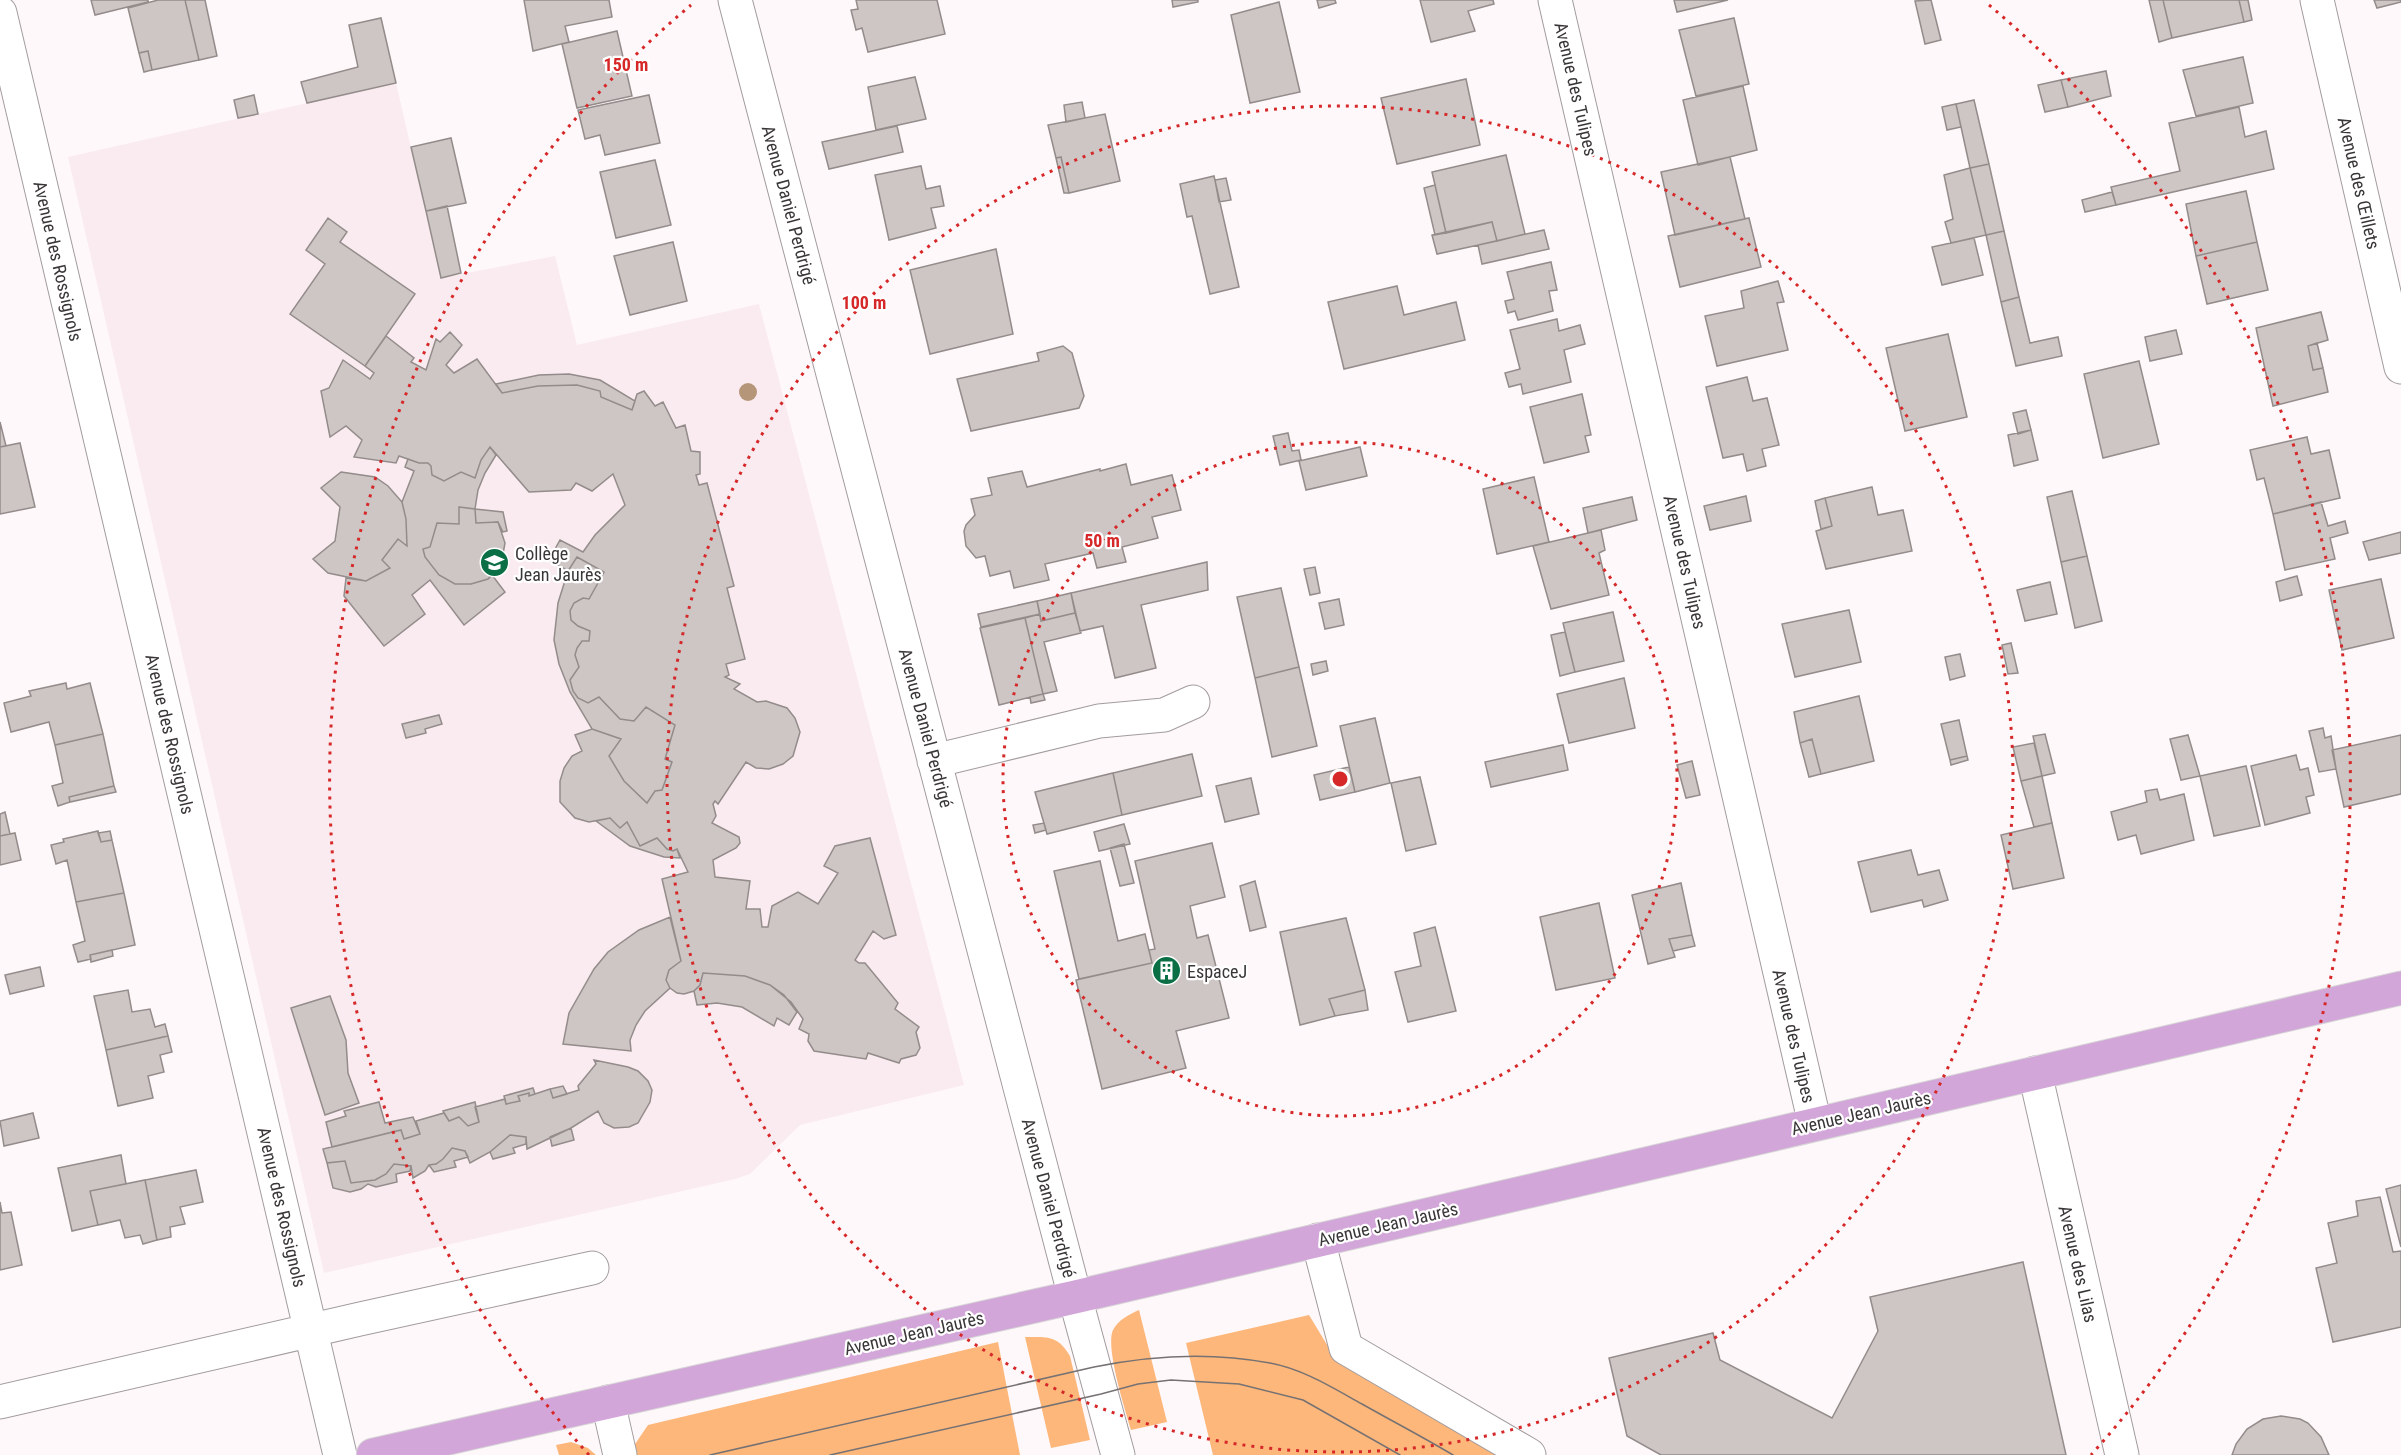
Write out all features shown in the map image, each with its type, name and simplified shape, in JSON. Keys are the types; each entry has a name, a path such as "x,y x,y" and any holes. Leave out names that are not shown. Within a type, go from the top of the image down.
{"main road":[{"name":"Avenue Jean Jaurès","path":"373,1455 1075,1297 2401,988"}],"street":[{"name":"Avenue Daniel Perdrigé","path":"735,0 1118,1455"},
{"name":"Avenue des Tulipes","path":"1556,0 1815,1124"},
{"name":"Avenue des Œillets","path":"2317,0 2401,367"},
{"name":"Avenue des Rossignols","path":"0,13 340,1455"},
{"path":"934,761 1099,721 1164,715 1193,702"},
{"name":"Avenue des Lilas","path":"2035,1073 2122,1455"},
{"path":"1318,1240 1346,1348 1529,1455"},
{"path":"0,1402 592,1268"},
{"path":"608,1402 620,1455"}],"shaded area":[{"name":"Collège Jean Jaurès","path":"396,83 441,278 555,256 577,345 759,304 964,1085 800,1125 750,1174 735,1179 324,1273 68,157"},
{"path":"1139,1310 1167,1422 1131,1430 1117,1379 1111,1338 1118,1323"},
{"path":"1309,1315 1332,1353 1502,1455 1213,1455 1186,1343"},
{"path":"1025,1337 1051,1339 1066,1349 1070,1356 1090,1440 1051,1448"},
{"path":"998,1342 1020,1455 632,1455 631,1450 648,1425"},
{"path":"571,1442 588,1448 596,1455 559,1455 556,1445"}],"building":[{"path":"91,0 148,0 148,2 95,15"},
{"path":"158,0 185,0 199,60 152,70 148,51 139,53 128,8"},
{"path":"185,0 205,0 217,56 199,60"},
{"path":"524,0 609,0 612,17 565,26 569,42 533,51"},
{"path":"856,0 937,0 945,34 868,52 862,28 856,30 851,10 858,9"},
{"path":"1172,0 1198,0 1198,2 1173,7"},
{"path":"1317,0 1335,0 1336,3 1319,8"},
{"path":"1420,0 1493,0 1494,4 1468,11 1475,31 1431,42"},
{"path":"1674,0 1728,0 1677,12"},
{"path":"1931,0 1941,40 1925,44 1915,1"},
{"path":"2149,0 2163,0 2172,38 2159,42"},
{"path":"2163,0 2239,0 2244,22 2172,38"},
{"path":"2239,0 2248,0 2252,20 2244,22"},
{"path":"2374,0 2401,0 2401,2 2377,8"},
{"path":"1279,2 1300,92 1250,103 1231,15"},
{"path":"381,18 396,83 307,103 301,82 358,67 349,25"},
{"path":"1734,18 1749,84 1696,96 1679,30"},
{"path":"617,31 632,96 577,108 562,44"},
{"path":"148,51 152,70 144,72 139,53"},
{"path":"2243,57 2253,103 2196,116 2183,70"},
{"path":"2106,71 2111,96 2068,107 2061,80"},
{"path":"915,77 926,119 876,130 868,87"},
{"path":"1466,79 1480,145 1397,164 1381,98"},
{"path":"2061,80 2068,107 2045,112 2038,85"},
{"path":"1743,86 1757,150 1698,165 1683,100"},
{"path":"254,95 258,114 238,118 234,100"},
{"path":"649,95 660,143 605,155 600,135 585,139 578,110"},
{"path":"1974,100 1989,164 1970,168 1956,104"},
{"path":"1082,102 1085,118 1066,122 1064,105"},
{"path":"1956,104 1961,127 1947,130 1942,107"},
{"path":"2239,107 2245,137 2266,131 2274,169 2116,205 2111,187 2180,171 2169,123"},
{"path":"1105,114 1120,181 1069,193 1061,157 1056,158 1048,125"},
{"path":"897,126 903,152 829,169 822,142"},
{"path":"451,138 466,203 426,211 411,147"},
{"path":"1506,155 1525,234 1497,241 1492,222 1446,233 1432,172"},
{"path":"1061,157 1069,193 1064,193 1056,158"},
{"path":"1730,157 1745,219 1675,235 1661,172"},
{"path":"655,160 671,225 616,238 600,172"},
{"path":"1989,164 2004,231 1986,235 1970,168"},
{"path":"921,166 926,189 940,186 944,206 931,208 936,228 889,240 875,175"},
{"path":"1970,168 1986,235 1951,243 1945,222 1953,219 1944,175"},
{"path":"1214,176 1239,287 1210,294 1192,216 1187,217 1180,184"},
{"path":"1226,178 1231,200 1219,202 1215,180"},
{"path":"1435,185 1446,233 1435,235 1424,188"},
{"path":"2246,191 2257,242 2196,256 2186,204"},
{"path":"2112,192 2116,205 2085,212 2082,200"},
{"path":"447,206 461,273 441,278 426,211"},
{"path":"328,218 347,232 340,242 415,294 365,366 290,314 325,264 306,250"},
{"path":"1749,218 1761,267 1680,287 1668,236"},
{"path":"1492,222 1497,241 1437,254 1432,235"},
{"path":"1544,230 1549,249 1482,264 1478,245"},
{"path":"2004,231 2019,297 2001,302 1986,235"},
{"path":"1974,238 1983,275 1942,285 1932,247"},
{"path":"673,242 687,301 630,315 614,256"},
{"path":"2257,242 2268,290 2207,304 2196,256"},
{"path":"996,249 1013,334 930,354 910,270"},
{"path":"1551,262 1557,290 1549,291 1553,311 1518,320 1515,311 1508,313 1505,301 1514,299 1507,272"},
{"path":"1778,281 1784,302 1777,303 1788,350 1717,366 1705,316 1744,308 1741,291"},
{"path":"1397,286 1404,315 1456,302 1465,340 1344,369 1328,302"},
{"path":"2019,297 2030,343 2058,337 2062,356 2016,366 2001,302"},
{"path":"2321,312 2328,340 2308,346 2313,370 2323,368 2328,392 2273,406 2256,328"},
{"path":"1557,319 1559,331 1580,325 1585,344 1564,350 1571,382 1523,394 1521,384 1509,387 1505,373 1520,369 1510,330"},
{"path":"2176,330 2182,354 2150,361 2145,337"},
{"path":"450,332 462,345 446,365 454,373 477,359 502,393 538,386 577,385 600,391 601,397 632,410 637,394 644,391 655,406 663,402 676,428 685,425 691,451 700,452 700,474 696,475 699,485 707,483 734,586 727,588 745,659 726,664 729,675 725,677 740,684 734,689 757,702 766,701 787,708 795,718 800,732 793,756 783,764 769,769 756,768 746,762 718,804 715,801 713,804 716,816 712,823 739,837 740,843 736,848 713,860 715,877 750,881 746,909 760,909 762,927 768,927 772,906 798,892 818,904 838,873 824,866 835,846 870,838 896,935 884,939 873,931 855,960 865,963 898,1003 895,1009 919,1027 916,1032 920,1048 916,1055 901,1059 899,1063 868,1053 866,1059 814,1051 808,1041 809,1034 799,1029 803,1019 791,1002 770,985 745,976 703,973 700,985 694,991 684,994 677,993 670,988 666,980 669,970 681,961 662,879 688,872 677,849 673,851 667,849 657,838 640,846 627,822 620,828 610,818 589,822 575,818 560,802 560,781 564,768 572,756 582,751 575,735 592,729 621,739 609,756 624,781 647,803 655,791 662,790 672,762 665,759 675,725 646,707 634,721 620,719 599,697 588,703 578,698 570,680 579,667 575,655 577,648 582,641 589,641 590,631 571,620 570,611 574,603 583,598 589,599 604,572 577,557 568,571 549,560 560,540 583,552 595,535 625,505 613,474 592,491 576,483 571,490 529,492 490,447 481,460 475,478 461,472 444,481 432,475 431,466 428,463 419,463 399,456 396,463 354,457 362,440 346,426 330,437 321,391 329,388 343,360 370,379 374,373 365,366 386,336 414,358 411,362 426,370 436,339 440,342"},
{"path":"1948,334 1967,417 1905,431 1886,348"},
{"path":"2317,343 2323,368 2313,370 2308,346"},
{"path":"1063,346 1072,353 1084,396 1079,408 971,431 957,379 1039,361 1037,353"},
{"path":"2139,361 2159,444 2103,458 2084,374"},
{"path":"569,374 600,380 635,401 632,410 601,397 600,391 577,385 538,386 502,393 496,384 539,375"},
{"path":"1747,377 1753,401 1767,398 1779,445 1762,449 1766,466 1747,471 1743,454 1723,458 1706,387"},
{"path":"1582,394 1591,435 1585,436 1589,452 1544,463 1530,407"},
{"path":"2026,410 2031,430 2018,434 2013,413"},
{"path":"0,422 6,446 0,447"},
{"path":"2031,430 2038,460 2014,466 2008,435"},
{"path":"1288,433 1292,451 1299,450 1301,460 1280,465 1273,436"},
{"path":"2307,437 2311,454 2329,450 2340,498 2273,514 2264,478 2257,480 2250,450"},
{"path":"20,443 35,507 0,514 0,447"},
{"path":"490,447 496,455 478,490 475,509 459,507 459,524 437,523 430,547 423,549 425,557 439,575 455,584 471,584 488,579 492,575 505,592 464,625 430,580 412,595 425,614 384,646 344,596 346,578 366,581 390,568 382,560 398,539 407,546 406,519 402,502 414,471 405,467 408,459 428,463 431,466 432,475 444,481 461,472 475,478 481,460"},
{"path":"1360,447 1367,476 1306,490 1299,461"},
{"path":"1126,464 1131,485 1172,475 1181,510 1152,517 1158,538 1122,547 1126,562 1097,568 1093,553 1045,564 1049,580 1014,588 1010,571 990,576 985,556 976,558 966,546 964,531 975,515 971,499 992,495 988,478 1022,471 1027,487"},
{"path":"341,472 375,477 388,486 402,502 406,519 407,546 398,539 382,560 390,568 366,581 328,573 313,559 335,541 340,507 321,488"},
{"path":"1534,477 1549,542 1497,554 1483,489"},
{"path":"1872,487 1878,515 1903,510 1912,551 1826,569 1816,531 1832,526 1825,498"},
{"path":"2072,491 2087,556 2061,562 2047,497"},
{"path":"1746,496 1751,521 1710,530 1704,506"},
{"path":"1632,497 1637,520 1588,533 1583,508"},
{"path":"1825,498 1832,526 1821,529 1815,501"},
{"path":"2321,502 2328,526 2345,521 2348,533 2330,538 2335,559 2285,570 2273,514"},
{"path":"459,507 475,509 476,523 498,522 505,543 501,565 488,579 471,584 455,584 439,575 425,557 423,549 430,547 437,523 459,524"},
{"path":"475,509 503,512 507,531 503,532 498,522 476,523"},
{"path":"1601,530 1605,550 1599,553 1609,595 1551,609 1533,546"},
{"path":"2401,532 2401,553 2369,560 2363,542"},
{"path":"2087,556 2102,621 2075,628 2061,562"},
{"path":"577,557 604,572 589,599 583,598 574,603 570,611 571,620 590,631 589,641 582,641 575,655 579,667 570,680 573,691 578,698 588,703 599,697 620,719 634,721 646,707 675,725 665,759 672,762 662,790 655,791 647,803 624,781 609,756 621,739 592,729 570,692 559,664 554,640 558,603 568,571"},
{"path":"1207,562 1208,590 1141,605 1156,668 1115,678 1103,626 1080,631 1071,593"},
{"path":"1315,567 1320,593 1310,595 1304,569"},
{"path":"2297,576 2302,595 2280,601 2276,582"},
{"path":"2381,579 2394,638 2342,650 2329,590"},
{"path":"2050,582 2057,614 2025,621 2017,590"},
{"path":"1281,588 1299,667 1255,678 1237,597"},
{"path":"1071,593 1075,613 1041,621 1037,601"},
{"path":"1339,599 1344,625 1325,629 1319,603"},
{"path":"1037,601 1040,614 981,627 978,614"},
{"path":"1849,610 1861,662 1795,677 1782,624"},
{"path":"1613,612 1624,661 1575,672 1563,623"},
{"path":"1075,613 1081,633 1044,642 1057,691 1043,694 1025,618 1040,614 1041,621"},
{"path":"1025,618 1043,694 999,705 980,628"},
{"path":"1565,632 1575,672 1560,676 1551,635"},
{"path":"2011,643 2018,673 2008,674 2002,645"},
{"path":"1960,654 1965,676 1950,680 1945,657"},
{"path":"1326,661 1328,671 1313,675 1311,664"},
{"path":"1299,667 1317,746 1272,757 1255,678"},
{"path":"1624,678 1635,728 1569,743 1557,694"},
{"path":"66,683 67,689 90,683 103,734 55,745 49,722 11,732 4,703 31,696 29,691"},
{"path":"1043,694 1045,700 1031,703 1030,697"},
{"path":"1859,696 1874,761 1821,774 1812,739 1800,743 1794,712"},
{"path":"439,715 442,724 425,729 426,733 406,738 402,724"},
{"path":"1375,718 1390,783 1355,792 1340,726"},
{"path":"1959,720 1967,756 1950,760 1941,724"},
{"path":"2323,728 2325,738 2331,736 2336,769 2319,772 2309,731"},
{"path":"103,734 114,786 69,797 70,802 58,806 52,786 63,783 55,745"},
{"path":"2045,734 2055,773 2042,776 2033,736"},
{"path":"2188,735 2200,776 2181,780 2170,739"},
{"path":"2401,735 2401,794 2344,807 2332,750"},
{"path":"1812,739 1821,774 1809,777 1800,743"},
{"path":"2034,743 2042,776 2021,781 2013,747"},
{"path":"1563,745 1568,770 1491,787 1485,762"},
{"path":"1192,754 1202,796 1122,815 1113,773"},
{"path":"2296,755 2300,770 2308,768 2314,795 2306,797 2310,813 2265,825 2251,766"},
{"path":"1967,756 1968,760 1951,765 1950,760"},
{"path":"1692,761 1700,795 1686,798 1677,765"},
{"path":"2246,766 2260,826 2214,836 2200,776"},
{"path":"1349,767 1355,792 1320,800 1314,775"},
{"path":"1113,773 1122,815 1047,834 1035,792"},
{"path":"2042,776 2052,823 2034,827 2021,781"},
{"path":"1420,777 1436,844 1406,851 1391,783"},
{"path":"1251,778 1259,814 1225,822 1216,786"},
{"path":"114,786 116,792 70,802 69,797"},
{"path":"2157,789 2160,800 2184,794 2194,840 2141,854 2136,835 2118,840 2111,812 2147,802 2145,791"},
{"path":"5,812 10,834 0,836 0,814"},
{"path":"610,818 620,828 627,822 640,846 657,838 667,849 673,851 677,849 680,858 664,857 630,846 596,821"},
{"path":"1044,823 1046,830 1035,833 1033,825"},
{"path":"2052,823 2064,878 2013,889 2001,835"},
{"path":"1124,824 1130,844 1099,851 1094,832"},
{"path":"98,831 101,842 112,840 124,893 76,902 67,860 56,864 51,845 64,842 63,839"},
{"path":"110,831 112,840 101,842 98,833"},
{"path":"15,833 21,860 0,865 0,836"},
{"name":"EspaceJ","path":"1212,843 1225,897 1190,906 1197,938 1208,935 1229,1018 1176,1031 1186,1068 1102,1089 1076,980 1152,963 1149,950 1155,949 1135,861"},
{"path":"1124,844 1134,883 1120,886 1110,848"},
{"path":"1911,850 1918,875 1939,870 1948,900 1924,907 1922,900 1871,912 1858,862"},
{"path":"1100,861 1118,941 1145,934 1152,963 1079,979 1054,871"},
{"path":"1255,881 1266,927 1250,931 1240,886"},
{"path":"1681,883 1692,935 1669,939 1675,957 1648,964 1632,895"},
{"path":"124,893 135,945 90,955 91,959 78,962 73,945 85,941 76,902"},
{"path":"1599,903 1615,978 1556,990 1540,917"},
{"path":"670,917 681,961 669,970 666,980 670,988 645,1011 636,1025 630,1040 631,1051 563,1044 569,1013 594,969 608,952 639,930"},
{"path":"1346,918 1365,990 1329,999 1335,1016 1300,1025 1280,932"},
{"path":"1435,927 1456,1011 1408,1022 1395,972 1421,966 1414,933"},
{"path":"1692,935 1695,946 1673,951 1669,939"},
{"path":"112,950 113,956 91,962 90,955"},
{"path":"40,967 44,986 10,994 5,975"},
{"path":"703,973 745,976 770,985 784,995 797,1012 789,1025 777,1018 774,1026 742,1007 717,1003 697,1005 694,991 700,985"},
{"path":"128,990 132,1012 150,1009 155,1027 165,1024 168,1036 106,1050 94,996"},
{"path":"1365,990 1368,1010 1335,1016 1329,999"},
{"path":"330,996 346,1040 348,1073 359,1103 325,1115 291,1008"},
{"path":"168,1036 172,1052 160,1055 164,1072 148,1076 153,1098 118,1106 106,1050"},
{"path":"594,1060 628,1067 638,1071 648,1081 652,1090 650,1102 638,1123 629,1127 614,1128 604,1123 598,1111 571,1128 527,1149 526,1137 510,1135 490,1152 470,1163 465,1151 452,1148 443,1159 436,1164 429,1165 425,1171 413,1178 411,1166 394,1164 386,1174 375,1180 351,1183 345,1161 327,1163 323,1149 401,1130 404,1139 420,1134 416,1121 444,1113 449,1121 459,1117 468,1126 479,1122 475,1107 505,1099 506,1104 520,1101 518,1096 529,1093 529,1096 550,1089 553,1098 579,1090 578,1086 596,1064"},
{"path":"563,1086 567,1094 553,1098 550,1089"},
{"path":"533,1088 535,1094 518,1096 520,1101 506,1104 504,1096"},
{"path":"379,1102 385,1123 413,1117 420,1134 404,1139 401,1130 332,1147 326,1122 346,1116 344,1111"},
{"path":"475,1102 479,1122 468,1126 459,1117 449,1121 443,1111"},
{"path":"33,1113 39,1138 4,1146 0,1121"},
{"path":"571,1128 574,1140 552,1146 550,1137"},
{"path":"510,1135 526,1137 526,1144 513,1148 515,1153 493,1159 490,1152"},
{"path":"452,1148 465,1151 468,1157 454,1161 456,1167 434,1172 429,1165 436,1164 443,1159"},
{"path":"121,1155 126,1184 90,1191 98,1225 72,1231 58,1168"},
{"path":"345,1161 351,1183 375,1180 386,1174 394,1164 411,1166 410,1171 396,1174 397,1182 376,1187 368,1184 350,1192 333,1188 327,1163"},
{"path":"196,1170 203,1202 180,1207 185,1224 170,1227 171,1237 157,1240 145,1180"},
{"path":"145,1180 157,1240 143,1244 140,1235 125,1238 120,1220 98,1225 90,1191"},
{"path":"2401,1185 2401,1247 2386,1189"},
{"path":"2380,1197 2393,1252 2401,1251 2401,1327 2333,1342 2316,1268 2337,1263 2328,1223 2358,1216 2356,1201"},
{"path":"0,1202 2,1213 11,1212 22,1265 0,1270"},
{"path":"2023,1262 2066,1455 1661,1455 1627,1436 1609,1358 1713,1333 1720,1360 1832,1418 1878,1331 1870,1297"},
{"path":"2281,1416 2300,1419 2308,1423 2321,1437 2329,1455 2232,1455 2236,1444 2247,1429 2263,1419"}],"tram line":[{"path":"710,1455 1094,1367 1182,1356 1226,1357 1270,1363 1306,1374 1453,1455"},
{"path":"830,1455 1138,1384 1171,1380 1239,1384 1303,1400 1400,1455"}],"place":[{"name":"Collège Jean Jaurès","path":"494,563"},
{"name":"EspaceJ","path":"1166,971"}]}
